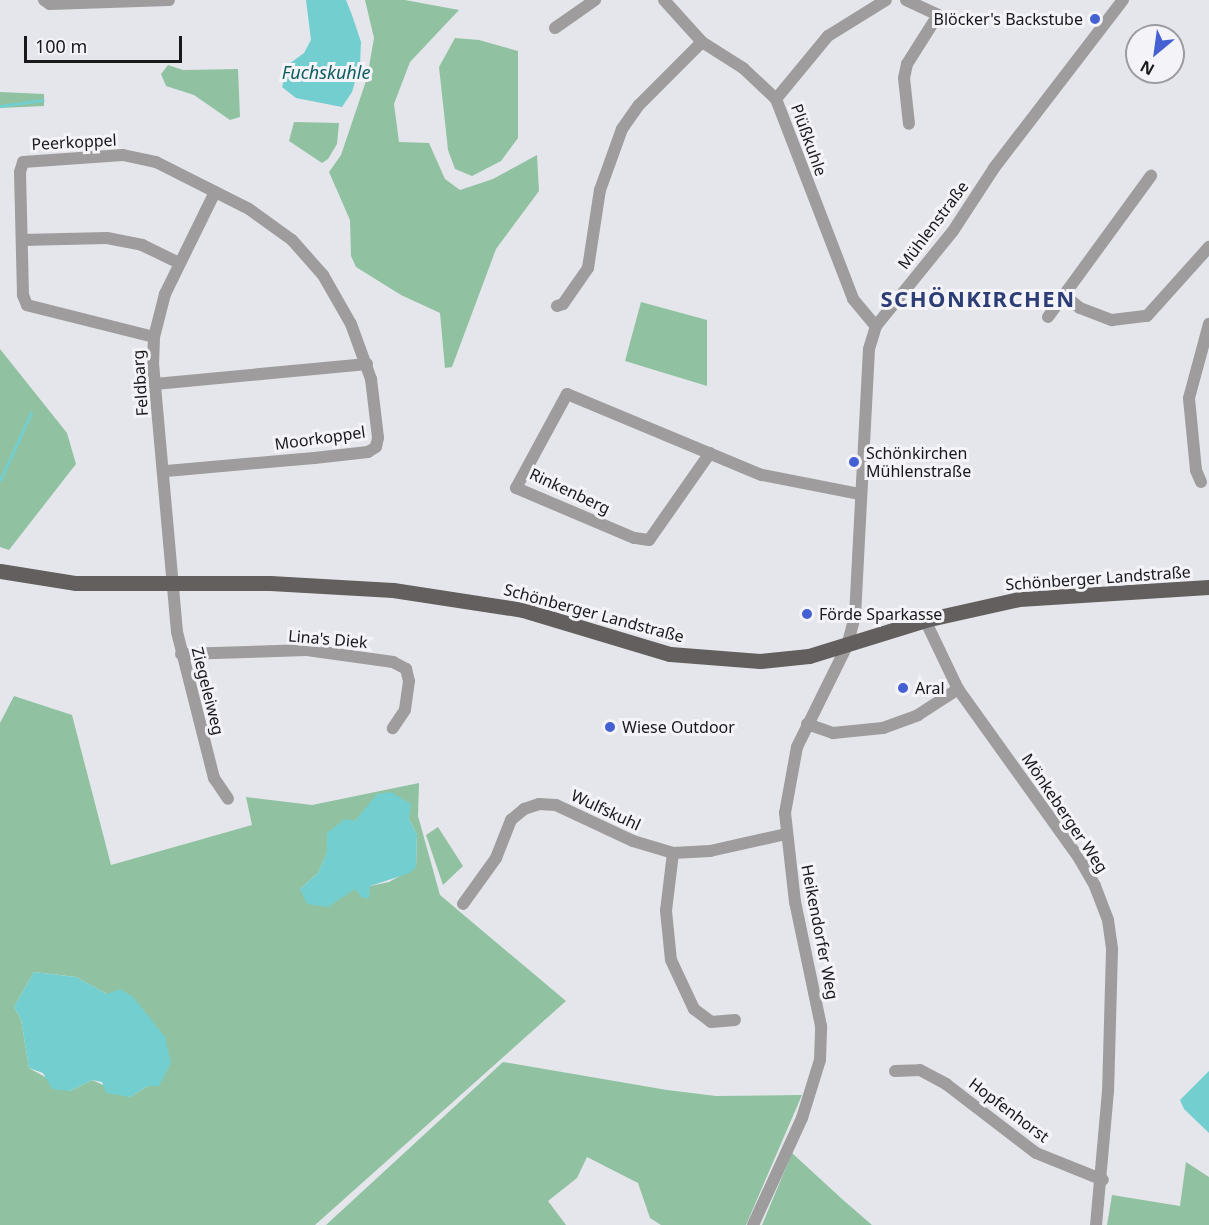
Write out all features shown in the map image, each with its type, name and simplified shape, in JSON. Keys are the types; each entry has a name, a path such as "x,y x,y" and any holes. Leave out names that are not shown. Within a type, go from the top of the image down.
{"main road":[{"name":"Schönberger Landstraße","path":"0,571 76,583 173,585 270,583 444,596 544,615 635,645 701,658 760,661 809,656 925,620 1019,599 1209,587"}],"street":[{"path":"44,0 50,4 169,0"},
{"path":"555,28 595,0"},
{"name":"Plüßkuhle","path":"664,0 702,42 743,68 776,99 853,299 876,326"},
{"path":"776,99 828,36 886,0"},
{"path":"906,0 939,15 907,63 904,78 909,124"},
{"name":"Mühlenstraße","path":"847,646 855,616 869,349 876,326 953,231 994,168 1123,0"},
{"path":"557,306 563,304 588,268 600,190 622,129 639,105 702,42"},
{"name":"Peerkoppel","path":"153,337 27,305 20,172 23,162 33,158 123,155 141,158 215,192"},
{"path":"1048,317 1151,176"},
{"name":"Feldbarg","path":"173,585 153,337 179,263 215,192"},
{"name":"Moorkoppel","path":"164,471 368,452 376,447 378,438 367,364 344,309 313,262 270,222 215,192"},
{"path":"22,240 107,237 142,245 179,263"},
{"path":"1065,296 1080,308 1112,320 1147,316 1209,248"},
{"path":"1201,482 1196,470 1189,398 1209,324"},
{"path":"155,384 367,364"},
{"name":"Rinkenberg","path":"710,453 649,540 634,538 516,488 567,394 710,453 762,475 860,494"},
{"name":"Ziegeleiweg","path":"173,585 181,654 214,778 228,799"},
{"name":"Mönkeberger Weg","path":"925,620 958,689 1079,858 1102,902 1113,950 1103,1180 1096,1225"},
{"name":"Heikendorfer Weg","path":"753,1225 805,1109 820,1060 821,1026 795,902 786,834 788,785 807,724 847,646"},
{"name":"Lina's Diek","path":"181,654 307,650 393,662 406,669 409,681 405,710 393,728"},
{"path":"807,724 833,733 883,728 918,715 958,689"},
{"name":"Wulfskuhl","path":"463,904 496,858 511,820 524,809 539,804 556,805 633,841 673,853 710,851 786,834"},
{"path":"673,853 666,911 670,960 694,1009 711,1022 735,1020"},
{"name":"Hopfenhorst","path":"895,1071 920,1070 946,1084 1036,1153 1103,1180"}],"green space":[{"path":"365,0 405,0 459,10 410,62 394,104 399,142 429,143 445,179 460,190 493,179 537,155 539,191 496,249 452,367 445,368 440,313 401,295 356,267 351,256 350,220 329,172 341,155 367,78 374,38"},
{"path":"455,38 479,40 518,51 518,138 501,161 472,176 455,169 448,150 439,67"},
{"path":"168,65 183,70 238,69 240,117 230,120 194,95 166,86 161,74"},
{"path":"0,92 44,94 44,106 0,108"},
{"path":"294,122 339,123 337,144 328,159 322,163 289,141"},
{"path":"641,302 707,320 707,386 625,361"},
{"path":"0,349 67,433 76,464 9,550 0,547"},
{"path":"14,696 72,715 111,865 252,825 246,797 312,805 419,783 418,816 440,895 566,1001 315,1225 0,1225 0,723","holes":["373,804 409,819 417,835 416,867 389,882 370,886 300,889 318,873 327,853 327,833 355,821","34,972 76,977 107,994 148,1086 130,1097 92,1080 70,1091 29,1068 21,1019 14,1007"]},
{"path":"438,827 463,866 443,885 426,835"},
{"path":"503,1062 716,1096 802,1095 746,1225 661,1225 650,1218 638,1183 587,1157 577,1178 548,1201 566,1225 326,1225"},
{"path":"792,1153 842,1199 872,1225 762,1225"},
{"path":"1186,1162 1209,1177 1209,1225 1107,1225 1112,1195 1180,1206"}],"water":[{"name":"Fuchskuhle","path":"306,0 346,0 352,15 361,42 360,65 352,92 342,107 296,98 282,87 289,64 304,53 311,40"},
{"path":"391,792 411,804 409,819 417,835 416,867 410,873 370,886 369,899 361,897 355,889 328,907 307,904 300,889 318,873 327,853 327,833 345,819 355,821 377,794"},
{"path":"34,972 76,977 107,994 120,989 133,997 165,1037 171,1063 159,1086 148,1086 130,1097 106,1093 102,1082 92,1080 70,1091 52,1089 43,1073 29,1068 21,1019 14,1007"},
{"path":"1209,1071 1209,1133 1184,1109 1180,1100"}],"waterway":[{"path":"0,106 43,100"},
{"path":"0,480 31,413"}],"place":[{"name":"Blöcker's Backstube","path":"1095,19"},
{"name":"Schönkirchen Mühlenstraße","path":"854,462"},
{"name":"Förde Sparkasse","path":"807,614"},
{"name":"Aral","path":"903,688"},
{"name":"Wiese Outdoor","path":"610,727"}],"district":[{"name":"SCHÖNKIRCHEN","path":"978,299"}]}
